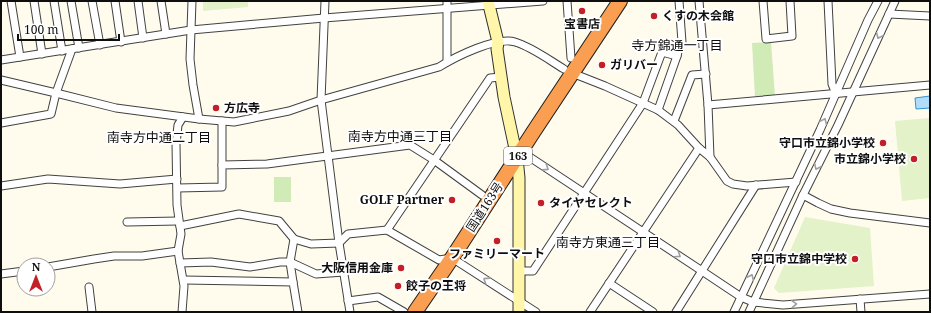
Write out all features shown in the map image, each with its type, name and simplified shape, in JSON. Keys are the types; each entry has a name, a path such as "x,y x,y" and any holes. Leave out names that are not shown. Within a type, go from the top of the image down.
{"highway":[{"name":"国道163号","path":"405,312 446,259 517,152 609,1"},
{"name":"国道163号","path":"569,66 620,1"},
{"name":"国道163号","path":"415,312 482,195 517,152"}],"street":[{"path":"11,1 20,57"},
{"path":"34,1 42,54"},
{"path":"54,1 62,51"},
{"path":"1,123 51,114 56,93 76,49 71,1"},
{"path":"92,1 100,45"},
{"path":"115,1 121,42"},
{"path":"138,1 143,38"},
{"path":"161,1 166,34"},
{"path":"192,1 190,59 199,119"},
{"path":"325,1 321,100 339,243 350,312"},
{"path":"1,60 191,30 447,5 543,1"},
{"path":"567,1 569,66"},
{"path":"658,110 680,44 682,42 679,1"},
{"path":"699,1 706,74 710,157"},
{"path":"763,1 766,39 792,36 790,1"},
{"path":"828,1 832,84 836,94"},
{"path":"734,312 796,182 868,20 878,1"},
{"path":"749,312 895,1"},
{"path":"489,3 498,42 497,49 501,77 517,152 519,178 519,306"},
{"path":"447,5 447,62"},
{"path":"889,14 930,16"},
{"path":"1,80 116,108 234,122 289,112 321,100 440,67 447,62 486,45 498,42 514,41 569,66 605,86 658,110 674,121 699,148 710,157 727,181 734,184 747,186 796,182"},
{"path":"519,271 533,271 585,193 643,103 662,52 677,56"},
{"path":"674,121 692,75 706,74"},
{"path":"387,230 490,78 501,77"},
{"path":"708,105 930,85"},
{"path":"182,312 184,280 178,251 180,234 176,144 178,125 183,117"},
{"path":"178,188 222,187 222,121"},
{"path":"222,165 267,164 410,145 434,160 482,195"},
{"path":"590,312 699,148"},
{"path":"517,152 585,193 741,297 753,302 783,304 930,294"},
{"path":"1,186 48,179 120,184 177,179"},
{"path":"676,312 756,185"},
{"path":"803,195 831,209 850,213 930,223"},
{"path":"127,222 179,223 239,214 279,221 294,239 311,244 339,243 348,234 387,230 446,259 519,306 536,312"},
{"path":"294,239 290,262 298,312"},
{"path":"56,265 94,258 142,256 178,251"},
{"path":"180,264 212,262 250,267 280,262 290,262 316,274 344,272"},
{"path":"1,274 16,272"},
{"path":"184,280 293,282"},
{"path":"609,283 653,312"},
{"path":"89,287 92,312"},
{"path":"348,301 378,297 405,312"},
{"path":"860,299 861,312"}],"green space":[{"path":"203,1 248,1 248,7 203,11"},
{"path":"771,42 775,96 755,97 752,43"},
{"path":"930,118 930,198 902,201 895,121"},
{"path":"274,177 291,177 291,202 274,202"},
{"path":"805,217 870,228 874,286 779,293 774,288"}],"water":[{"path":"930,96 930,108 916,109 915,98"}],"place":[{"name":"宝書店","path":"582,11"},
{"name":"くすの木会館","path":"654,16"},
{"name":"ガリバー","path":"602,65"},
{"name":"方広寺","path":"216,108"},
{"name":"守口市立錦小学校","path":"883,143"},
{"name":"市立錦小学校","path":"914,159"},
{"name":"GOLF Partner","path":"452,200"},
{"name":"タイヤセレクト","path":"541,203"},
{"name":"ファミリーマート","path":"497,241"},
{"name":"守口市立錦中学校","path":"855,259"},
{"name":"大阪信用金庫","path":"401,268"},
{"name":"餃子の王将","path":"398,286"}],"district":[{"name":"寺方錦通一丁目","path":"677,45"},
{"name":"南寺方中通三丁目","path":"400,136"},
{"name":"南寺方中通二丁目","path":"159,137"},
{"name":"南寺方東通三丁目","path":"608,242"}]}
